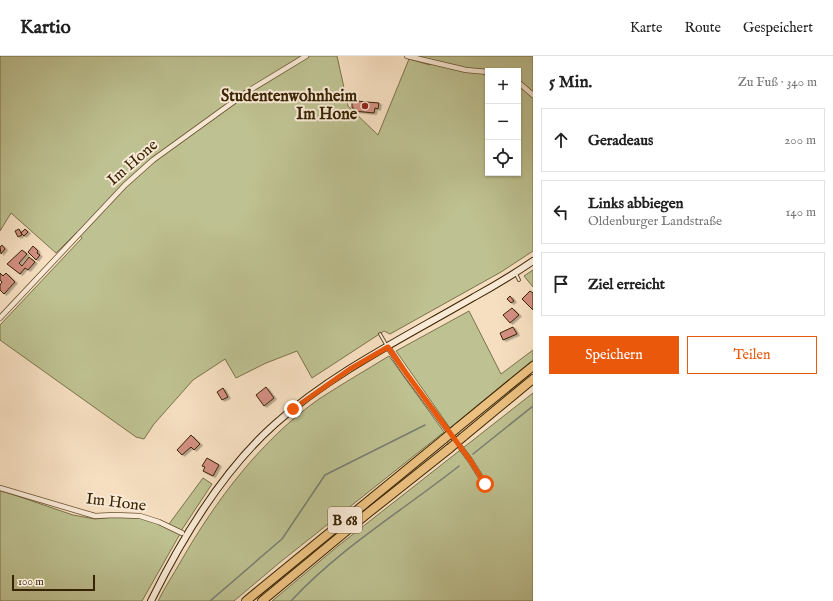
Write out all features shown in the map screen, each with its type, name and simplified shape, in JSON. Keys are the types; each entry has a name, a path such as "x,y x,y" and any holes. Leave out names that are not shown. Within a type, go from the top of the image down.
{"highway":[{"name":"B 68","path":"246,601 533,366"},
{"name":"B 68","path":"262,601 533,379"}],"street":[{"name":"Im Hone","path":"0,318 126,185 153,160 247,92 306,56"},
{"path":"407,56 466,70 485,72"},
{"path":"521,85 533,95"},
{"path":"151,601 202,510 222,483 263,435 293,409 350,369 533,261"},
{"path":"388,347 485,484"},
{"name":"Im Hone","path":"0,488 95,516 140,516 159,522 182,533"}],"lane":[{"path":"515,272 519,280"},
{"path":"380,334 388,347"}],"green space":[{"path":"0,56 337,56 348,106 378,135 409,59 430,65 432,60 416,56 533,56 533,251 501,272 390,334 384,331 312,378 297,351 266,363 236,378 225,359 193,380 154,424 144,439 136,437 0,340 0,325 82,238 77,232 56,253 11,213 0,231"},
{"path":"533,270 533,287 524,276"},
{"path":"469,311 501,374 533,350 533,360 450,428 396,351"},
{"path":"389,356 444,432 279,563 234,601 158,601 209,516 241,472 259,452 298,415 319,399"},
{"path":"533,393 533,601 272,601 338,546"},
{"path":"203,478 212,484 181,531 169,524"},
{"path":"0,490 73,515 95,519 114,517 140,518 159,523 180,534 142,601 0,601"}],"building":[{"name":"Studentenwohnheim Im Hone","path":"352,98 356,98 356,101 379,103 378,109 375,108 374,113 354,111 354,108 352,108"},
{"path":"19,229 22,235 18,237 15,231"},
{"path":"25,229 28,232 24,236 21,233"},
{"path":"2,245 5,249 1,254 0,247"},
{"path":"33,246 40,255 36,260 28,252"},
{"path":"22,250 27,254 19,263 22,266 29,257 35,262 28,270 25,268 20,274 7,264"},
{"path":"0,273 3,276 6,273 15,282 4,294 0,290 0,285 2,282 0,280"},
{"path":"530,291 533,293 533,310 522,299"},
{"path":"510,296 514,301 511,303 507,299"},
{"path":"512,308 519,315 510,323 503,315"},
{"path":"513,327 517,334 503,340 500,333"},
{"path":"266,387 274,398 264,406 256,395"},
{"path":"223,388 228,397 222,400 217,392"},
{"path":"191,435 200,444 194,450 191,447 182,455 177,450"},
{"path":"207,458 219,465 213,476 203,471 205,467 202,466"}],"waterway":[{"path":"473,454 533,406"},
{"path":"210,601 282,539 325,475 425,425"},
{"path":"291,601 330,564 372,530 459,466"}],"place":[{"name":"Studentenwohnheim Im Hone","path":"365,106"}],"route":[{"path":"293,409 350,369 388,347 470,460 485,484"}]}
